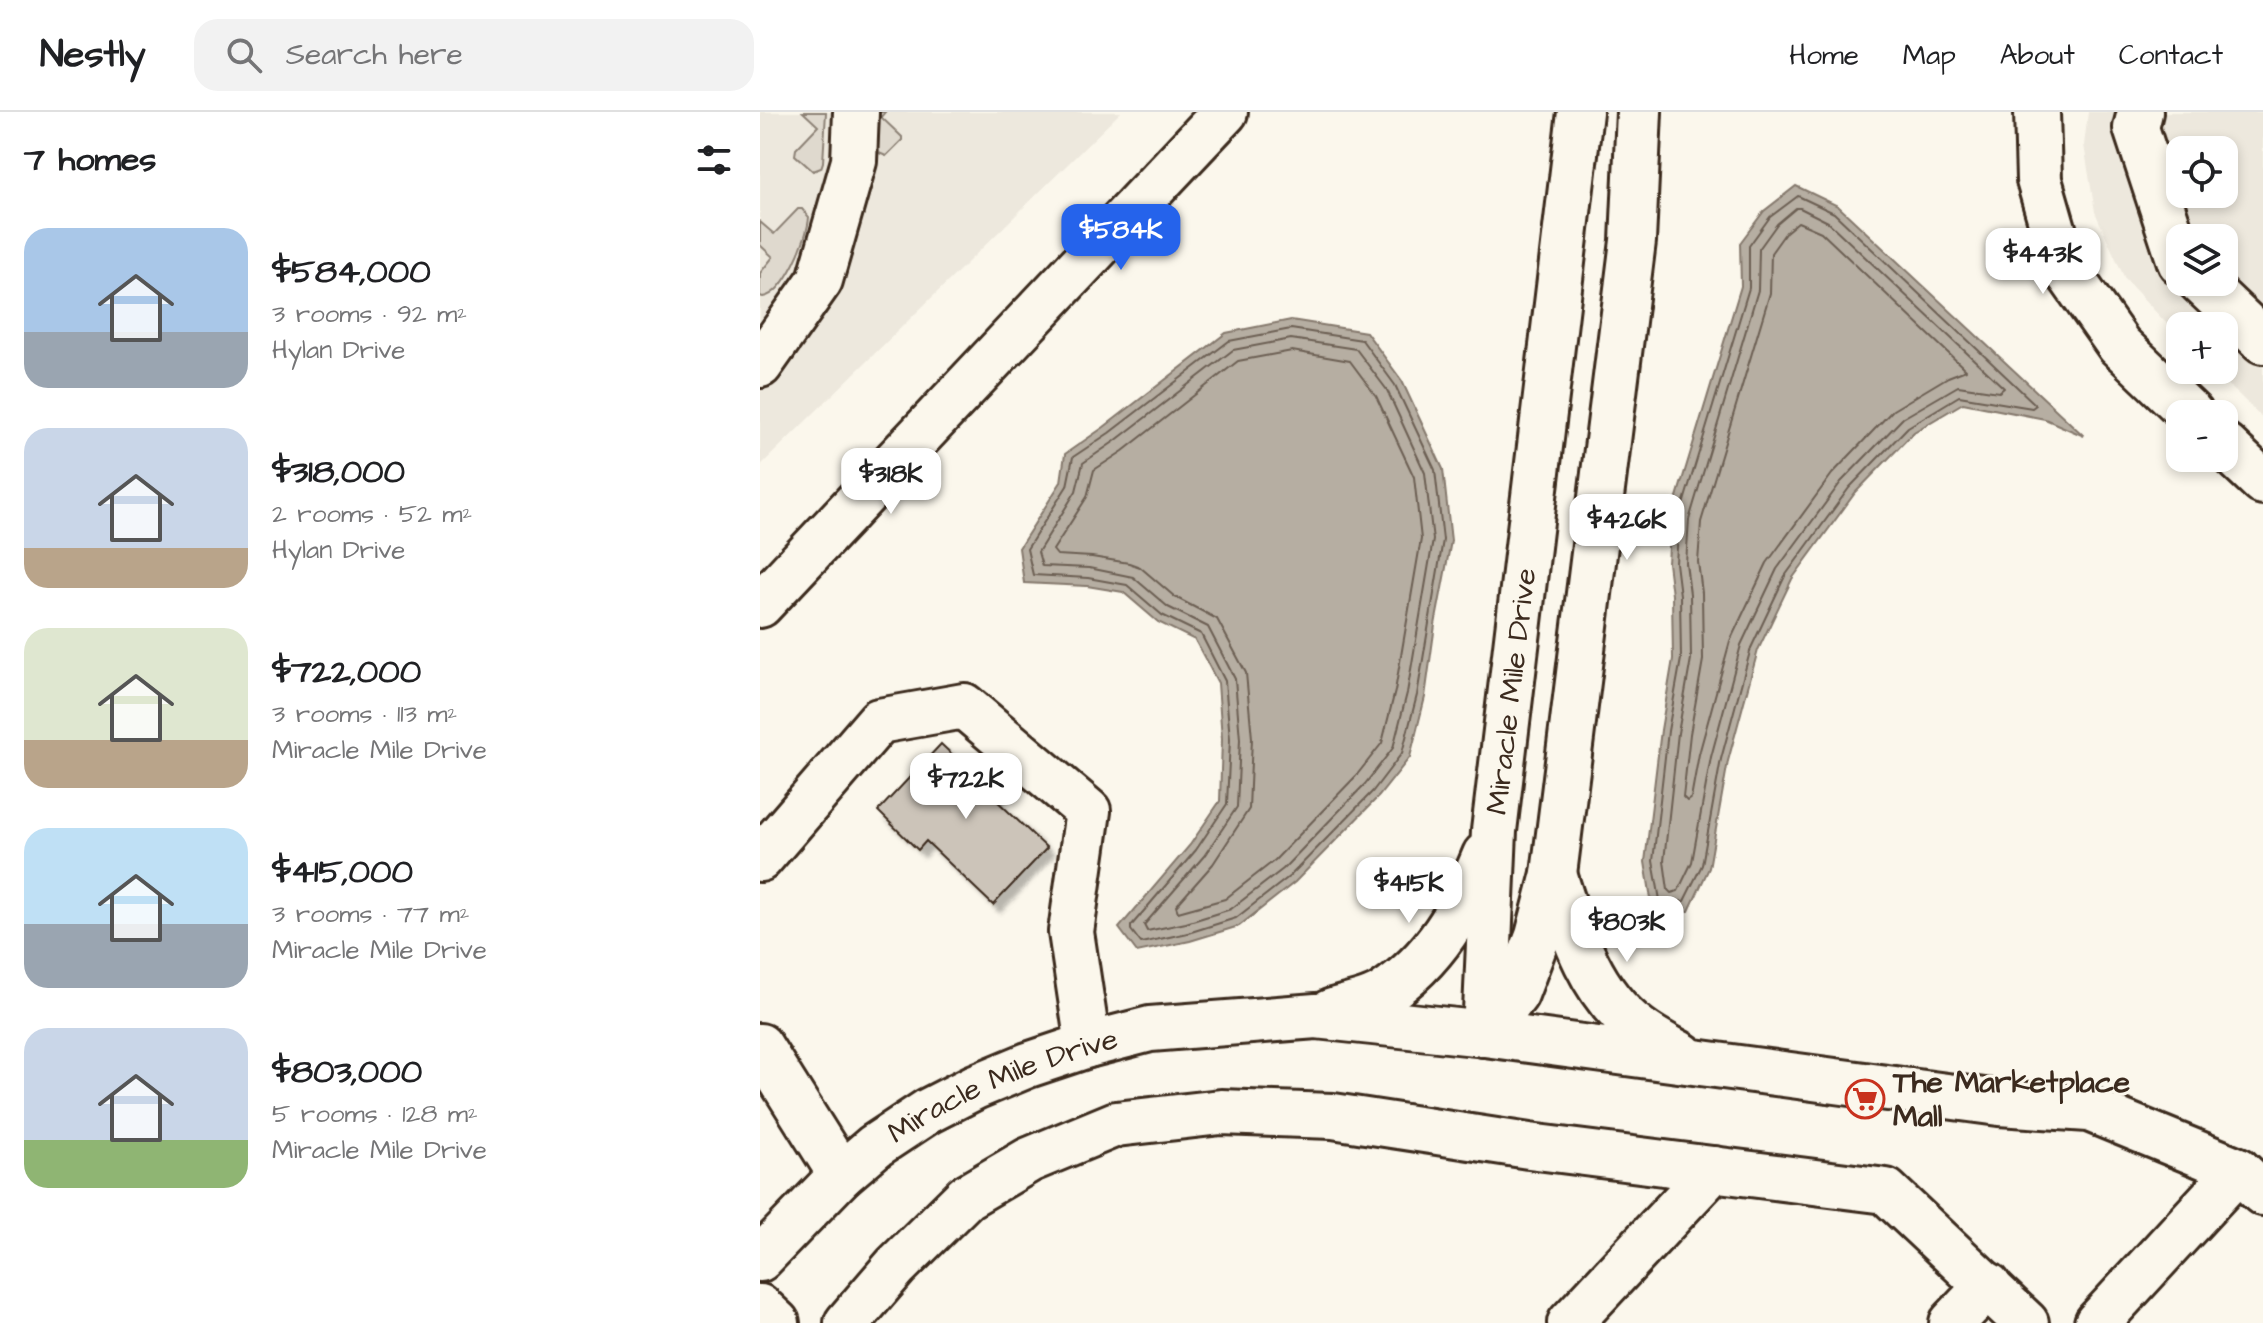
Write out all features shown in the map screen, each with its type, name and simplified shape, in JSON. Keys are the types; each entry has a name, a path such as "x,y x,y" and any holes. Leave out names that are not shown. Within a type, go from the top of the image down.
{"street":[{"path":"768,336 820,280 854,161 856,112"},
{"path":"760,605 1225,112"},
{"name":"Miracle Mile Drive","path":"1485,1034 1494,831 1580,112"},
{"path":"1485,1034 1516,994 1538,936 1554,874 1633,241 1639,112"},
{"path":"2037,112 2039,180 2064,267 2119,345 2176,400"},
{"path":"2140,112 2136,128 2168,224"},
{"path":"2216,296 2263,341"},
{"path":"2238,458 2263,482"},
{"path":"760,859 879,721 964,706 1088,811 1071,932 1088,1045"},
{"path":"1316,1016 1381,996 1431,953 1452,927 1474,883 1494,831"},
{"path":"1554,874 1586,965 1611,1001 1638,1029 1692,1062"},
{"name":"Miracle Mile Drive","path":"760,1259 841,1175 875,1146 963,1093 1028,1065 1150,1029 1316,1016 1485,1034 1999,1103 2089,1109 2251,1181"},
{"path":"760,1046 841,1175"},
{"path":"847,1323 896,1266 966,1197 1029,1160 1116,1124 1221,1112 1333,1116 1529,1146 1886,1191 2026,1323"},
{"path":"1570,1323 1714,1169"},
{"path":"2097,1323 2251,1181"},
{"path":"1952,1323 1988,1285"},
{"path":"760,1307 777,1323"}],"shaded area":[{"path":"760,112 1121,112 760,466"},
{"path":"803,112 826,112 823,162 821,168 813,171 795,155 796,149 818,126"},
{"path":"879,112 885,112 881,117 902,137 886,156 879,153 878,148"},
{"path":"2088,112 2263,112 2263,418 2228,384 2238,384 2238,312 2166,312 2166,323 2125,279 2095,212 2084,145"},
{"path":"798,209 809,217 800,251 779,286 771,294 760,296 760,273 773,257 760,245 760,222 774,234"}],"water":[{"path":"1796,186 1838,206 2084,436 2045,419 1963,403 1914,432 1855,493 1792,579 1758,650 1728,761 1709,868 1689,911 1653,911 1645,862 1673,659 1668,563 1671,517 1741,286 1740,243 1764,211"},
{"path":"1291,320 1366,332 1402,381 1443,469 1451,541 1425,697 1410,757 1379,796 1295,882 1239,926 1190,941 1137,952 1119,928 1190,845 1220,801 1222,739 1218,683 1195,640 1158,622 1123,592 1087,586 1024,583 1019,548 1061,482 1065,454 1226,333"}],"building":[{"path":"941,744 978,779 1004,751 1022,769 994,798 1047,848 993,905 926,841 918,850 878,811"}],"place":[{"name":"The Marketplace Mall","path":"1865,1099"}]}
